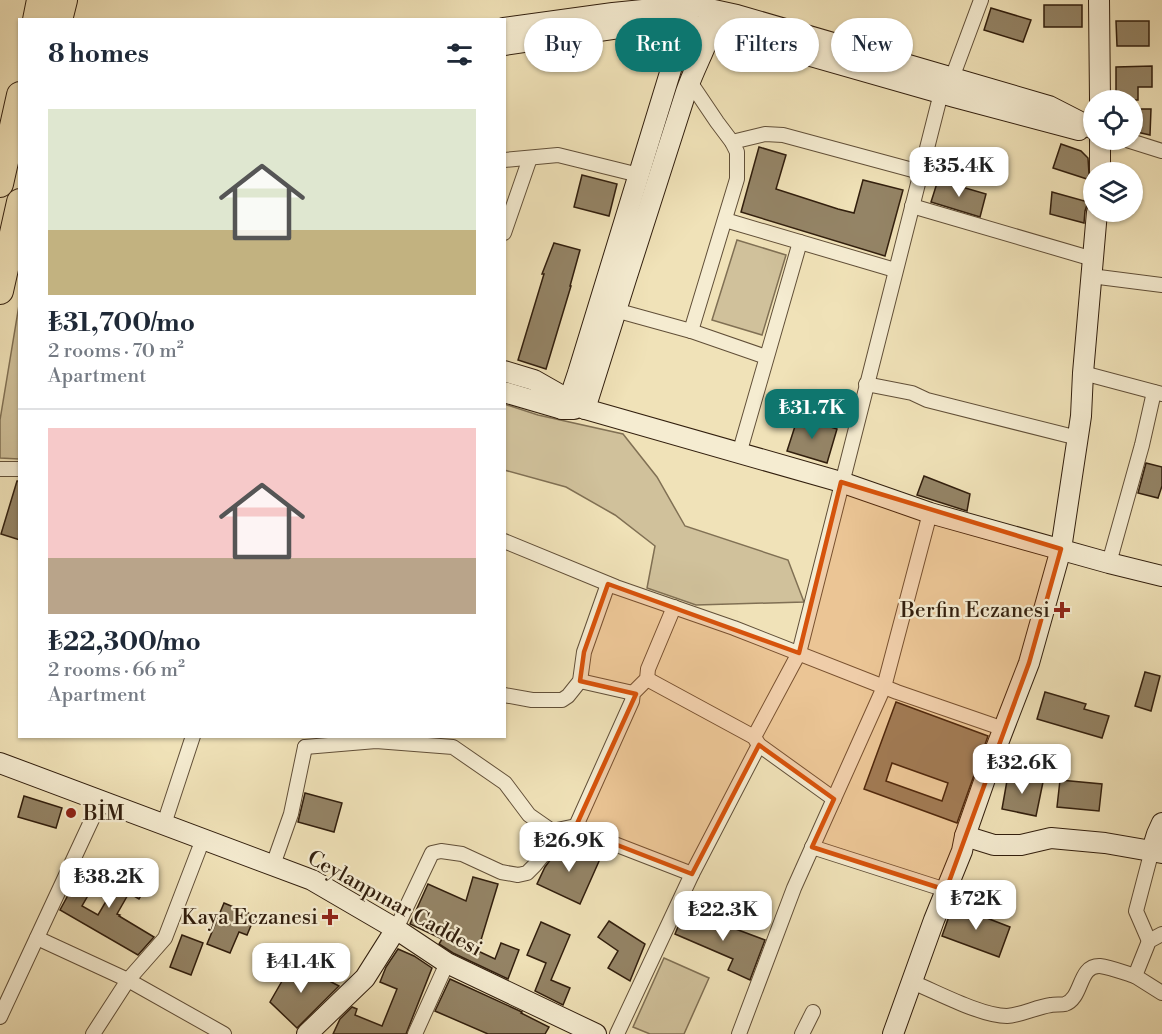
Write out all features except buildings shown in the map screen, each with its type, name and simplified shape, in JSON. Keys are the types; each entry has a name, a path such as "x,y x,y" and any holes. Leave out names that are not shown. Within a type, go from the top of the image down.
{"highway":[{"path":"36,18 40,0"},
{"path":"60,18 64,0"},
{"path":"0,184 15,102"},
{"path":"0,291 15,244 18,219"}],"street":[{"path":"616,1034 799,653 921,172 946,85 981,0"},
{"path":"1099,0 1100,90"},
{"path":"506,28 691,3 946,85 1074,130 1083,130"},
{"path":"686,18 691,3"},
{"path":"702,18 717,13"},
{"path":"572,406 615,310 690,82 717,13"},
{"path":"506,45 615,29"},
{"path":"572,406 582,362 670,72"},
{"path":"690,82 737,152 736,179 691,332"},
{"path":"732,142 765,134 783,135 921,172"},
{"path":"1143,145 1162,151"},
{"path":"506,160 558,155 639,175"},
{"path":"506,227 530,158"},
{"path":"912,206 1092,268 1162,285"},
{"path":"725,220 895,270"},
{"path":"893,1034 1029,663 1061,549 1082,416 1083,373 1096,222"},
{"path":"739,454 800,242"},
{"path":"615,310 766,357"},
{"path":"506,372 534,380 572,406"},
{"path":"1083,373 1158,393 1109,563"},
{"path":"866,384 912,393 938,403 1078,438"},
{"path":"506,392 572,406 841,482 930,513 1162,576"},
{"path":"0,469 18,469"},
{"path":"739,1034 794,888 884,687 930,513"},
{"path":"506,542 608,584 734,628 884,687 1004,729"},
{"path":"506,695 532,700 562,700 568,696 580,681 585,652 608,584"},
{"path":"576,826 632,701 633,693 647,679 648,669 674,607"},
{"path":"647,679 756,741 834,799"},
{"path":"580,681 633,693"},
{"path":"164,824 191,738"},
{"path":"273,866 291,814 301,742 376,741 453,747 505,783 529,815 552,831 576,826"},
{"path":"0,763 66,787"},
{"path":"0,777 66,787"},
{"name":"Ceylanpınar Caddesi","path":"66,787 312,880 447,963 596,1034"},
{"path":"0,1017 101,800"},
{"path":"1149,941 1136,911 1157,851 1157,834 1162,823"},
{"path":"576,826 581,831 692,874"},
{"path":"307,1034 365,978 396,930 432,853 441,851 462,854 501,872 518,875 527,873 536,865 547,850 552,831"},
{"path":"965,836 994,845 1021,846 1051,838 1157,851"},
{"path":"93,1034 128,980 165,938 203,839"},
{"path":"812,847 946,890"},
{"path":"1135,976 1149,941 1162,934"},
{"path":"38,938 128,980 224,1034"},
{"path":"415,1034 447,963"},
{"path":"912,982 979,1011 1008,1016 1064,1004 1073,999 1085,973 1092,967 1100,966 1135,976 1162,993"},
{"path":"802,1034 813,1012"}],"highlighted area":[{"path":"841,482 1061,549 1029,663 946,890 812,847 834,799 759,745 692,874 581,831 576,826 636,694 580,681 584,652 608,584 799,653"}],"shaded area":[{"path":"737,240 786,255 762,335 712,320"},
{"path":"18,311 18,459 0,458 0,420"},
{"path":"506,405 538,415 623,434 657,477 685,526 788,560 804,602 696,605 647,588 655,546 615,515 566,487 506,471"},
{"path":"664,958 709,978 684,1034 650,1034 633,1027"}],"place":[{"name":"Berfin Eczanesi","path":"1062,610"},
{"name":"BİM","path":"71,813"},
{"name":"Kaya Eczanesi","path":"330,917"}]}
